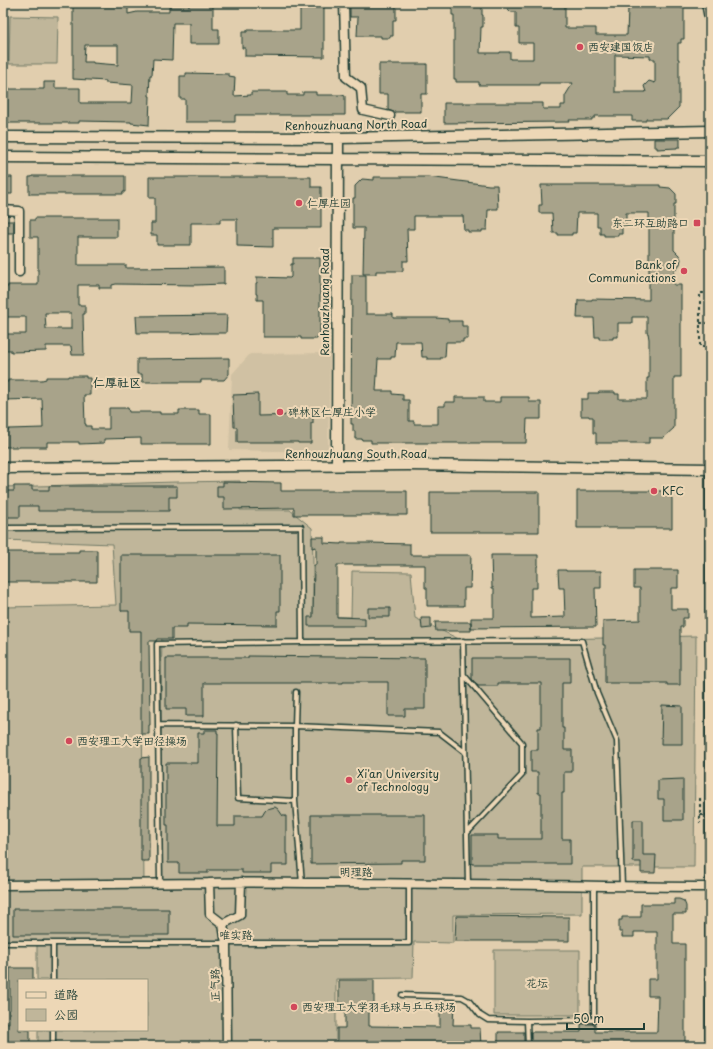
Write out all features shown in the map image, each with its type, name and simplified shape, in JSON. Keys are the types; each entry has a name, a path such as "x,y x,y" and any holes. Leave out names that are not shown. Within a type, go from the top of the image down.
{"street":[{"path":"344,3 346,77 361,88 363,110 390,116"},
{"path":"706,3 710,23"},
{"name":"Renhouzhuang North Road","path":"3,137 338,138 710,131"},
{"name":"Renhouzhuang Road","path":"337,465 338,138"},
{"path":"3,157 710,161"},
{"path":"3,210 19,211 20,272"},
{"name":"Renhouzhuang South Road","path":"3,468 408,465 710,469"},
{"path":"710,474 710,1046"},
{"path":"209,883 210,914 223,924 240,915 241,882"},
{"name":"明理路","path":"3,885 241,882 710,887"},
{"name":"正气路","path":"223,924 226,944 227,1046"}],"lane":[{"path":"3,528 301,527 302,642"},
{"path":"463,641 468,884"},
{"path":"160,884 157,644 582,641 597,693 617,741 622,886"},
{"path":"464,674 522,743 522,775 467,833"},
{"path":"296,692 295,801 302,883"},
{"path":"158,725 295,726 439,732 465,752"},
{"path":"236,725 238,798 295,801"},
{"name":"唯实路","path":"3,943 408,943 409,883"},
{"path":"402,995 462,997 470,1001 480,1015 488,1020 527,1022 594,1020 594,886"},
{"path":"53,943 53,979"},
{"path":"527,1022 528,1046"},
{"path":"53,1031 53,1046"}],"path":[{"path":"710,293 700,293 700,347 710,347"},
{"path":"700,323 710,323"},
{"path":"700,815 710,815"}],"shaded area":[{"name":"碑林区仁厚庄小学","path":"330,353 328,452 229,450 232,374 250,354"}],"green space":[{"path":"10,16 58,17 57,64 9,64"},
{"name":"Xi'an University of Technology","path":"240,481 240,510 290,510 312,528 313,616 351,617 352,571 411,572 415,618 463,641 696,636 694,867 582,867 582,914 453,915 453,943 414,942 413,978 336,979 336,1046 38,1046 38,1031 148,1031 148,979 37,979 37,944 3,943 3,886 86,884 3,885 3,607 116,605 112,544 3,540 3,487","holes":["162,615 160,883 144,883 141,616"]},
{"name":"花坛","path":"494,950 580,950 580,1015 494,1015"}],"building":[{"path":"95,3 128,3 128,14 137,12 169,12 169,7 189,7 189,3 213,3 213,29 219,29 219,44 189,44 189,23 173,23 172,60 153,59 152,75 150,75 149,125 131,122 79,121 79,123 3,123 3,89 44,89 44,82 55,82 55,88 80,88 80,103 132,103 133,85 106,83 106,81 73,79 73,6 95,6","holes":["85,45 118,45 118,65 84,62"]},
{"path":"300,3 324,3 324,57 245,56 245,48 242,48 242,32 247,32 247,30 300,30"},
{"path":"387,3 387,5 396,6 396,20 393,20 393,36 390,36 390,38 381,38 381,36 357,36 358,17 350,17 350,6 354,6 354,4"},
{"path":"452,3 480,3 480,5 482,5 483,27 481,27 480,53 510,52 510,59 533,59 533,43 519,43 519,28 516,28 516,12 511,12 502,3 565,3 565,28 596,28 596,35 627,35 628,8 631,8 631,5 634,5 634,3 678,3 678,5 681,5 681,8 684,8 684,39 681,39 681,43 678,43 679,107 667,119 646,119 646,121 632,121 632,116 595,116 592,120 569,120 570,122 444,123 444,103 543,103 543,109 561,109 561,105 565,105 565,96 573,83 539,83 539,85 479,85 479,82 456,82 456,79 454,79 454,15 452,15","holes":["615,55 650,56 650,59 655,59 655,83 649,81 644,86 646,92 615,92"]},
{"path":"379,64 427,64 427,94 421,94 421,112 394,112 388,110 388,94 379,94"},
{"path":"186,73 229,74 229,76 235,77 234,96 251,95 251,92 287,92 287,95 303,95 303,92 316,92 316,95 342,95 345,96 345,115 235,115 235,122 185,122 185,99 180,99 180,76 186,76"},
{"path":"654,139 680,139 680,147 657,149 657,147 654,147"},
{"path":"125,176 125,192 123,192 123,194 29,194 29,177"},
{"path":"3,177 12,177 12,194 3,194"},
{"path":"149,177 311,177 311,187 321,187 321,228 273,228 273,247 237,246 237,219 220,219 220,223 191,223 191,245 157,245 157,235 151,235 151,223 155,223 155,198 149,198"},
{"path":"374,177 428,177 497,185 498,209 488,210 487,230 482,230 482,232 468,232 468,230 464,230 463,216 414,216 414,229 407,229 408,261 403,261 403,271 376,271 376,274 363,274 364,228 353,228 353,198 355,198 355,186 362,179 374,180"},
{"path":"541,185 660,185 660,187 670,188 676,194 676,204 674,204 674,250 681,259 680,264 674,270 674,285 681,285 681,377 674,377 674,428 663,438 649,438 649,443 596,443 596,433 593,433 593,417 581,416 581,399 588,399 588,393 615,392 615,394 619,394 619,399 647,399 647,378 649,378 649,339 647,333 647,317 632,317 632,323 618,323 618,337 613,337 613,339 599,339 599,337 595,337 594,318 577,318 578,300 649,300 649,213 626,213 626,226 622,226 622,234 618,234 618,236 604,236 604,234 600,234 600,226 597,226 597,213 577,213 576,233 572,233 572,235 558,235 558,233 553,233 552,213 539,213 539,205 542,205"},
{"path":"35,218 117,218 117,237 78,237 78,265 126,265 126,268 224,267 224,284 116,284 112,285 112,288 99,288 99,285 78,285 78,305 85,305 85,314 83,314 84,355 72,355 71,346 46,346 46,351 11,352 11,350 3,350 3,334 26,334 26,317 4,317 3,287 8,287 8,285 38,285 38,237 30,237 30,220 35,220","holes":["45,313 71,313 71,329 46,329"]},
{"path":"3,221 14,221 14,233 3,233"},
{"path":"293,258 320,258 320,337 317,337 317,339 301,339 301,337 263,337 263,300 257,300 257,277 290,278"},
{"path":"352,275 366,275 366,314 393,314 393,318 448,319 448,321 462,321 462,326 468,326 468,339 463,339 463,342 446,342 445,357 441,357 441,359 427,359 427,357 422,357 421,342 396,342 395,357 391,357 391,359 378,359 376,391 392,391 392,394 403,395 403,400 409,400 409,421 414,421 414,424 438,424 438,406 445,406 445,402 455,402 455,397 484,397 484,402 500,402 500,397 529,397 529,402 541,402 541,419 527,419 526,443 371,443 371,440 355,439 355,431 353,431 353,424 351,424"},
{"path":"227,315 226,333 137,333 136,316"},
{"path":"229,358 229,374 224,380 201,380 201,382 142,382 142,374 137,374 137,359"},
{"path":"86,376 86,378 90,378 90,395 84,395 85,424 86,426 91,426 91,429 109,429 109,408 128,408 129,412 160,412 160,414 179,414 179,410 199,410 199,414 211,414 211,444 141,444 141,438 104,439 104,443 79,444 79,442 47,442 47,447 3,447 3,430 43,428 42,399 3,400 3,382 8,382 8,380 42,380 46,379 46,377"},
{"path":"258,394 258,416 299,415 299,412 313,412 313,423 311,423 311,443 237,442 237,427 234,427 233,395"},
{"path":"223,482 281,483 281,491 407,491 407,515 294,515 294,508 224,509 224,497 217,497 217,486 223,486"},
{"path":"14,486 32,486 32,490 49,490 49,486 177,486 177,497 169,497 169,511 38,511 38,506 20,506 20,517 3,517 3,491 14,491"},
{"path":"577,491 665,491 672,498 672,528 577,528"},
{"path":"430,492 539,492 539,532 430,532"},
{"path":"312,537 324,537 324,543 410,544 410,555 471,555 470,588 464,588 464,606 427,606 425,565 337,565 337,617 365,618 365,626 308,626 308,617 313,617 314,565 316,565 316,547 312,548"},
{"path":"79,550 97,550 97,582 3,582 3,552 79,552"},
{"path":"121,555 280,555 280,611 277,611 277,625 187,624 187,628 172,628 172,639 157,639 156,641 149,641 149,734 141,734 141,631 129,631 129,611 121,611"},
{"path":"491,555 538,555 537,588 531,588 531,618 565,617 564,588 559,588 558,570 601,571 601,588 595,588 596,627 471,628 471,618 494,618 494,588 492,588"},
{"path":"634,570 678,570 678,588 671,588 671,609 688,609 688,618 683,618 683,627 680,627 680,685 667,685 667,683 605,683 605,645 603,645 603,621 640,620 640,588 634,588"},
{"path":"368,608 390,608 390,617 368,617"},
{"path":"421,618 431,618 431,628 422,629"},
{"path":"435,622 471,622 471,631 436,631"},
{"path":"248,656 425,658 425,709 405,709 405,716 388,716 388,682 343,682 204,683 204,716 186,716 186,709 166,709 166,658 248,658"},
{"path":"472,658 570,658 570,683 562,683 562,728 564,728 564,750 572,750 572,772 564,772 564,793 562,793 562,839 570,839 570,864 472,864 472,835 498,835 498,839 541,839 541,793 538,793 538,772 531,772 531,750 538,750 538,728 541,728 541,683 498,683 498,686 478,686 472,679"},
{"path":"662,705 682,706 682,744 661,744"},
{"path":"204,730 217,730 218,733 217,826 235,826 235,816 262,816 267,809 275,807 283,816 286,816 286,854 288,854 288,865 271,865 271,873 242,873 242,870 208,870 208,873 179,873 179,863 168,863 168,825 166,825 166,763 198,763 198,733 204,733"},
{"path":"149,757 149,861 141,861 141,758"},
{"path":"683,779 683,820 664,820 664,799 658,799 658,780"},
{"path":"311,815 425,815 425,860 401,860 401,863 311,864"},
{"path":"633,820 643,820 643,855 656,855 655,873 641,873 641,862 633,862"},
{"path":"674,899 684,901 686,906 686,914 673,914 673,944 685,944 685,1046 531,1046 531,1032 581,1032 581,1024 595,1024 595,1032 657,1032 658,996 648,996 648,979 657,979 657,932 634,932 634,937 622,937 622,932 619,932 619,920 622,920 622,917 641,917 641,904 674,904"},
{"path":"13,909 169,909 169,935 13,935"},
{"path":"456,916 569,917 569,941 455,941"},
{"path":"10,968 33,968 33,979 18,979 18,1031 30,1031 30,1046 3,1046 3,1023 9,1023"},
{"path":"339,980 374,980 374,1008 369,1008 369,1026 440,1027 440,1003 454,1003 453,1025 471,1025 471,1028 480,1028 481,1046 337,1046 337,1028 345,1028 345,1004 339,1004"},
{"path":"498,1032 524,1032 524,1046 498,1046"}],"place":[{"name":"西安建国饭店","path":"580,47"},
{"name":"仁厚庄园","path":"299,203"},
{"name":"东二环互助路口","path":"697,223"},
{"name":"Bank of Communications","path":"684,271"},
{"name":"碑林区仁厚庄小学","path":"280,412"},
{"name":"KFC","path":"654,491"},
{"name":"西安理工大学田径操场","path":"69,741"},
{"name":"Xi'an University of Technology","path":"349,780"},
{"name":"西安理工大学羽毛球与乒乓球场","path":"294,1007"}],"district":[{"name":"仁厚社区","path":"117,383"}]}
